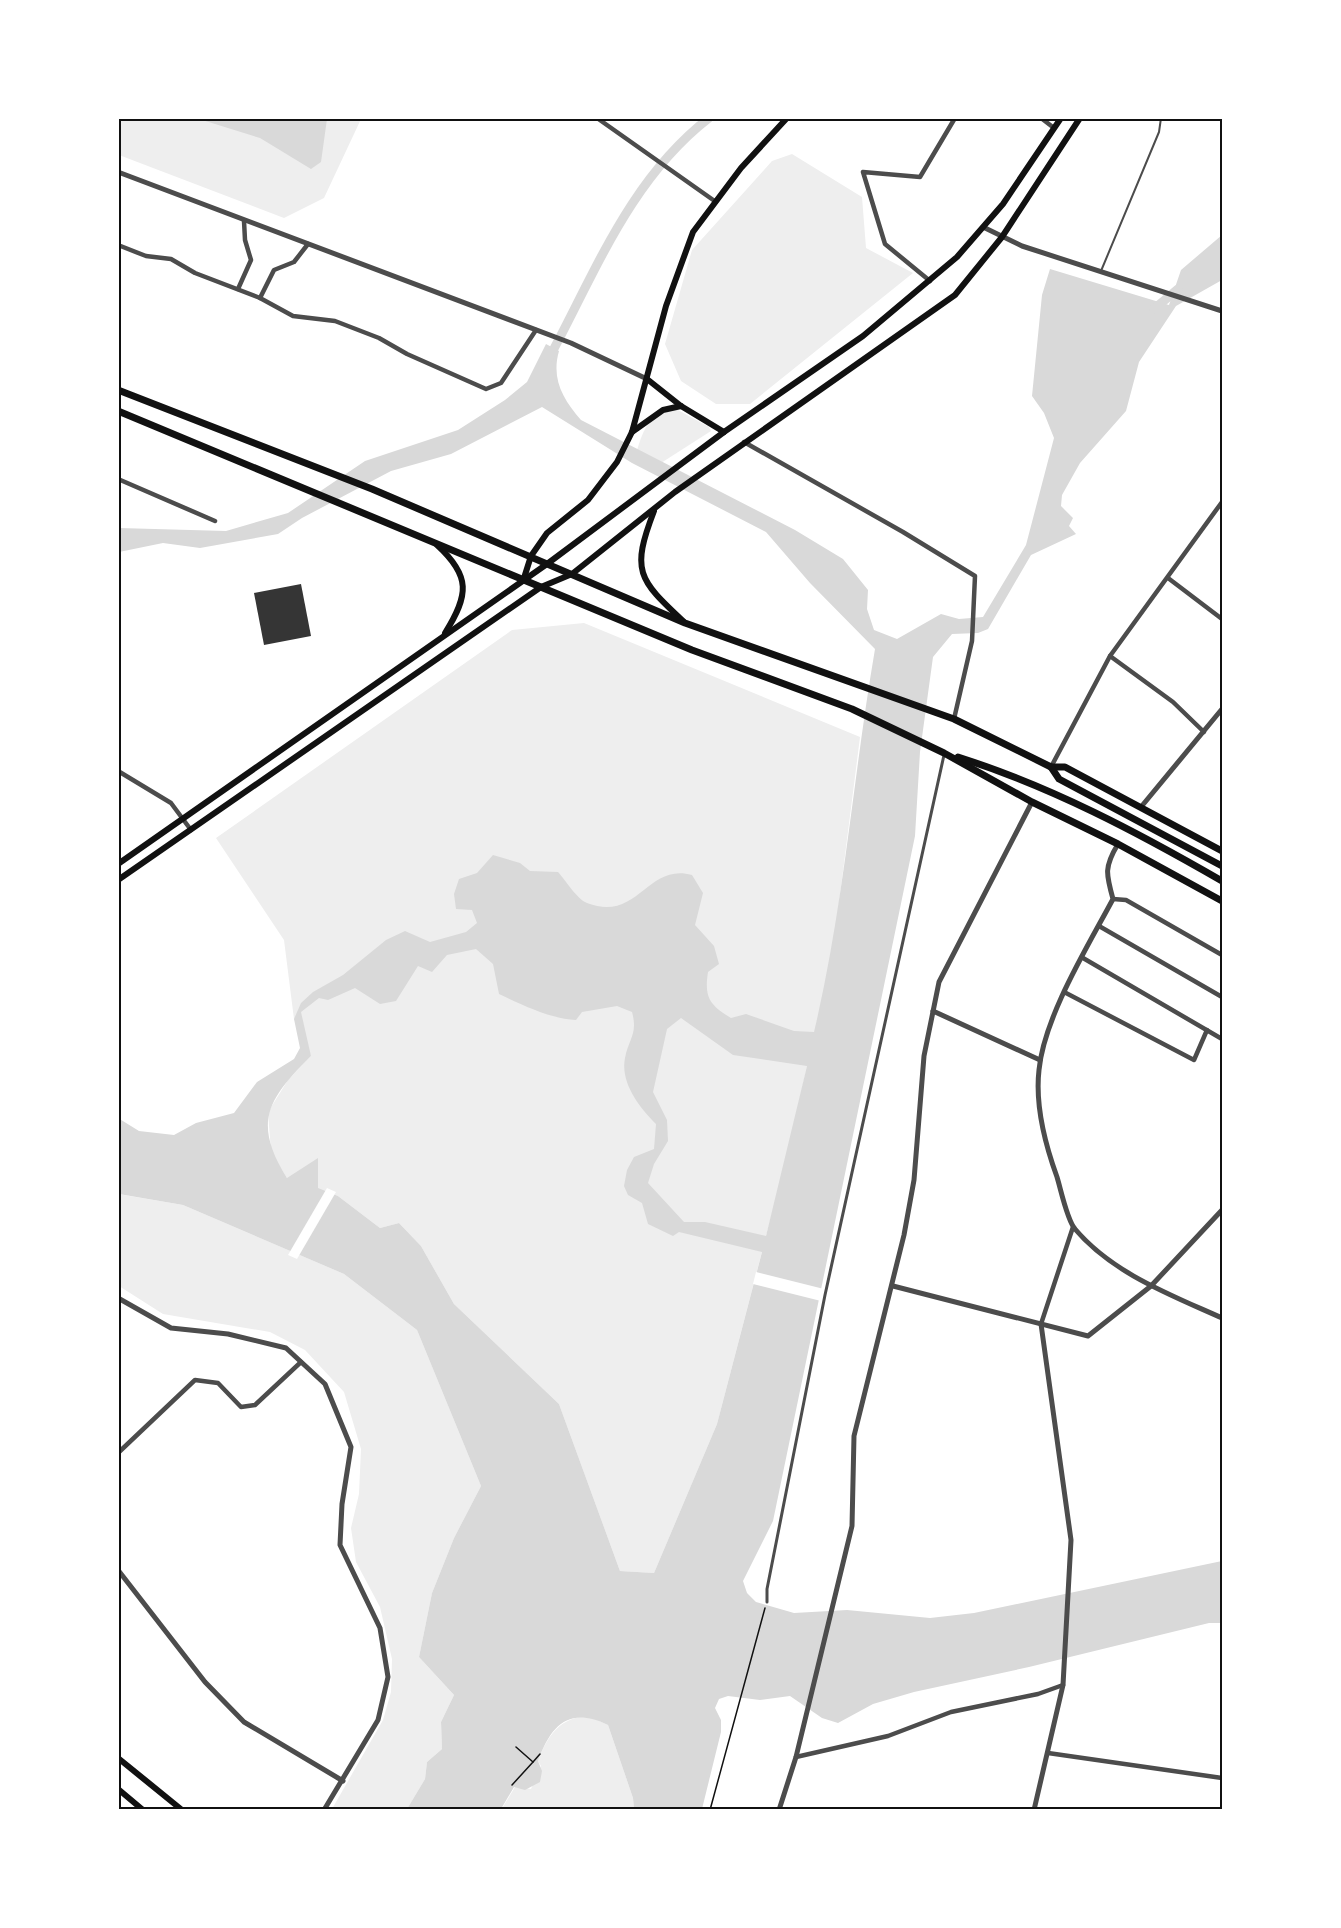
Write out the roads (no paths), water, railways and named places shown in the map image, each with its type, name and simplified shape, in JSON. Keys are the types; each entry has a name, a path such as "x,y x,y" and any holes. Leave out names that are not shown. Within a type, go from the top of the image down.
{"main road":[{"path":"524,578 531,556 554,526 588,500 617,462 631,434 666,306 693,232 741,168 787,118"},
{"path":"118,864 547,564 711,444 724,432 863,336 957,257 1003,204 1060,118"},
{"path":"118,880 541,588 572,574 722,457 955,295 1002,237 1080,118"},
{"path":"647,379 681,406 724,432"},
{"path":"118,390 372,489 685,623 852,685 954,719 1051,767 1065,767 1222,851"},
{"path":"631,434 663,410 681,406"},
{"path":"118,411 309,492 524,578 541,588 692,650 852,709 925,743 1032,802 1118,844 1222,901"},
{"path":"655,509 641,545 641,566 650,590 685,623"},
{"path":"432,541 454,561 463,583 459,608 444,635"},
{"path":"944,753 1003,771 1102,814 1222,881"},
{"path":"1051,767 1059,779 1222,866"},
{"path":"118,1758 183,1809"},
{"path":"118,1789 143,1809"}],"street":[{"path":"597,118 716,202"},
{"path":"930,281 885,244 863,172 920,177 955,118"},
{"path":"1041,118 1054,128"},
{"path":"118,172 543,332 647,379"},
{"path":"238,289 251,260 245,240 244,221"},
{"path":"983,227 1002,237 1201,302 1222,311"},
{"path":"260,298 274,270 294,262 308,244"},
{"path":"118,245 146,256 171,259 195,273 260,298 293,316 335,321 379,338 406,354 486,389 501,383 536,330"},
{"path":"744,442 903,532 975,576 972,641 954,719"},
{"path":"118,479 215,521"},
{"path":"1051,767 1110,656 1222,502"},
{"path":"1168,578 1222,619"},
{"path":"1110,656 1165,696 1204,732"},
{"path":"1141,807 1222,709"},
{"path":"767,1602 825,1295 944,753"},
{"path":"118,771 162,796 191,830"},
{"path":"779,1809 796,1757 841,1580 852,1526 854,1436 893,1286 914,1180 924,1056 939,982 1032,802"},
{"path":"1118,844 1110,858 1106,873 1113,899 1044,1039 1039,1100 1048,1153 1073,1227 1104,1255 1151,1286 1222,1318"},
{"path":"1113,899 1126,900 1222,955"},
{"path":"1099,926 1222,997"},
{"path":"1083,958 1222,1039"},
{"path":"1066,993 1194,1060 1207,1030"},
{"path":"933,1011 1041,1060"},
{"path":"893,1286 1088,1336 1151,1286 1222,1210"},
{"path":"1034,1809 1063,1685 1071,1540 1041,1324 1073,1227"},
{"path":"118,1298 171,1328 228,1334 286,1348 325,1384 351,1447 342,1504 340,1545 380,1628 388,1677 378,1720 324,1809"},
{"path":"118,1453 195,1380 218,1383 241,1407 255,1406 301,1362"},
{"path":"118,1570 205,1682 244,1722 342,1781"},
{"path":"796,1757 888,1736 951,1712 1038,1694 1063,1685"},
{"path":"1048,1753 1222,1778"}],"lane":[{"path":"1101,271 1159,132 1161,118"}],"waterway":[{"path":"549,358 599,261 636,198 681,142 709,118"},
{"path":"1154,309 1178,289"}]}
